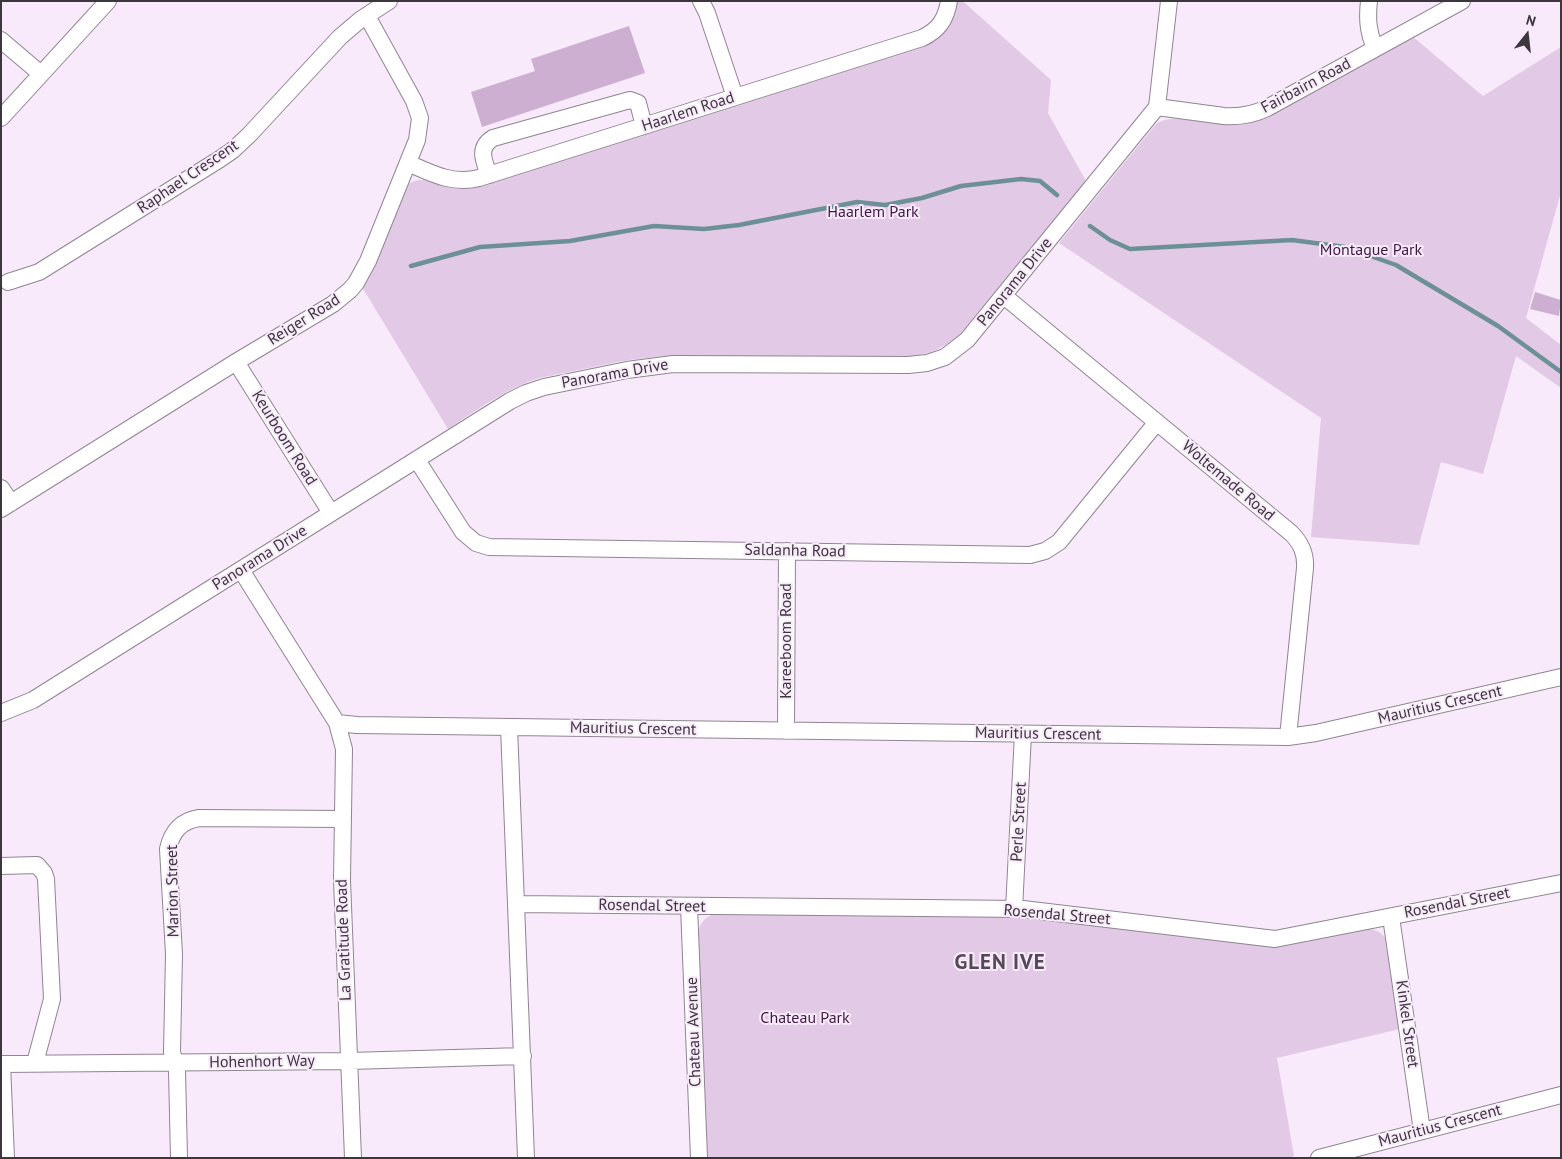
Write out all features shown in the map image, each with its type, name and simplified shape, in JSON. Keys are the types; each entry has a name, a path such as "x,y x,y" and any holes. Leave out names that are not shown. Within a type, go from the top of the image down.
{"street":[{"path":"1,118 108,1"},
{"name":"Raphael Crescent","path":"4,282 39,272 220,159 249,135 340,37 389,1"},
{"path":"701,1 707,13 735,97"},
{"name":"Haarlem Road","path":"408,163 452,180 470,181 922,38 935,30 940,24 947,11 949,1"},
{"path":"1156,107 1169,1"},
{"path":"1369,1 1367,18 1369,35 1375,48"},
{"name":"Fairbairn Road","path":"1156,107 1234,117 1252,114 1267,108 1462,1"},
{"name":"Reiger Road","path":"6,506 236,362 333,304 342,298 356,283 368,261 408,163 419,132 420,118 418,109 367,16"},
{"path":"1,40 41,74"},
{"path":"489,175 482,157 482,151 484,145 493,138 630,100 638,103 644,126"},
{"name":"Panorama Drive","path":"1,713 33,700 510,401 526,393 544,387 627,370 673,364 908,365 927,364 945,357 960,346 1004,296 1156,107"},
{"name":"Woltemade Road","path":"1004,296 1291,533 1303,549 1305,568 1288,737"},
{"name":"Keurboom Road","path":"236,362 331,514"},
{"name":"Saldanha Road","path":"417,460 463,532 469,538 488,547 1030,555 1045,552 1059,542 1157,422"},
{"path":"1,488 6,506"},
{"name":"Kareeboom Road","path":"786,731 787,551"},
{"path":"241,570 337,723"},
{"name":"Mauritius Crescent","path":"337,723 357,725 1288,737 1316,733 1561,677"},
{"name":"La Gratitude Road","path":"337,723 344,749 342,880 353,1158"},
{"path":"509,727 526,1158"},
{"name":"Perle Street","path":"1014,909 1024,734"},
{"name":"Marion Street","path":"179,1158 177,1071 172,1052 174,954 168,848 173,834 184,823 199,818 342,819"},
{"path":"1,866 36,865 44,873 46,879 52,999 35,1063"},
{"name":"Rosendal Street","path":"516,904 1023,909 1275,939 1561,883"},
{"name":"Chateau Avenue","path":"689,906 699,1158"},
{"name":"Kinkel Street","path":"1391,916 1422,1131"},
{"name":"Hohenhort Way","path":"2,1064 349,1061 523,1056"},
{"path":"2,1064 6,1158"},
{"name":"Mauritius Crescent","path":"1319,1158 1422,1131 1559,1100"}],"green space":[{"name":"Haarlem Park","path":"957,1 962,1 966,4 1051,80 1048,113 1086,181 959,335 936,350 911,356 666,356 628,360 539,378 492,400 448,429 362,287 406,186 417,180 423,180 445,187 471,189 927,43 954,14"},
{"name":"Montague Park","path":"1412,36 1483,96 1561,47 1561,192 1526,318 1561,345 1561,388 1516,356 1483,474 1441,462 1419,545 1311,537 1321,418 1059,243 1156,124 1164,120 1173,119 1234,125 1257,121"},
{"name":"Chateau Park","path":"717,913 1023,917 1284,946 1369,929 1378,931 1388,942 1400,1029 1277,1058 1294,1156 1289,1158 706,1158 698,932 704,919"}],"building":[{"path":"629,26 645,73 482,127 471,92 535,71 531,59"},
{"path":"1535,292 1561,300 1559,316 1530,309"}],"waterway":[{"path":"411,266 480,247 570,241 654,226 704,229 739,225 857,202 885,205 922,198 961,186 1021,179 1040,181 1057,195"},
{"path":"1090,226 1110,240 1130,249 1292,240 1345,247 1396,265 1498,326 1561,372"}],"district":[{"name":"GLEN IVE","path":"1000,963"}]}
